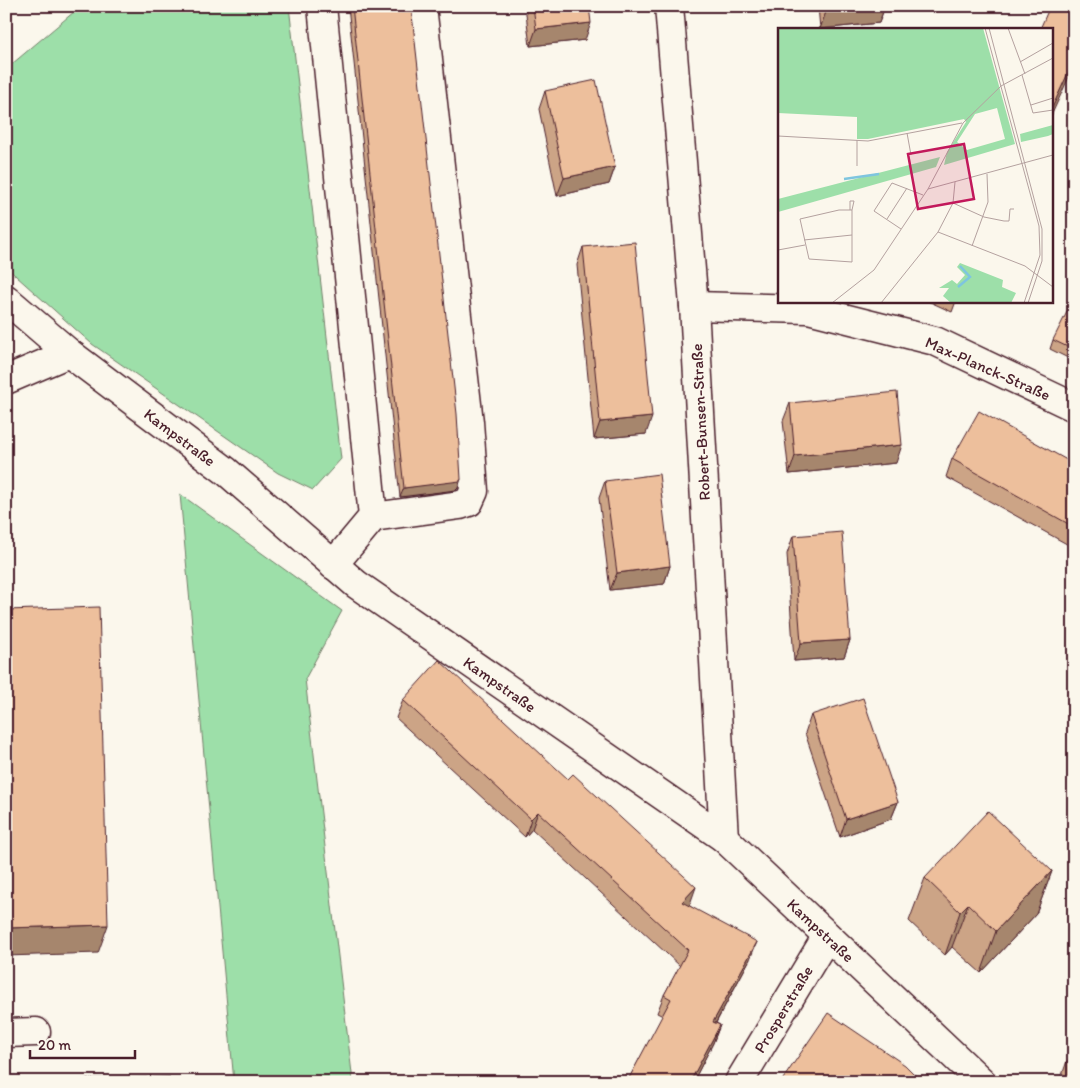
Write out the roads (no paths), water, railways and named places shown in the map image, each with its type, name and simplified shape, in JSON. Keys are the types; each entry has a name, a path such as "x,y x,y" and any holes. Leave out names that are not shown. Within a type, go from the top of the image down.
{"street":[{"path":"334,565 374,517 460,505 469,502 474,491 469,422 422,6"},
{"name":"Robert-Bunsen-Straße","path":"669,6 694,306 724,838"},
{"path":"329,7 374,517"},
{"name":"Kampstraße","path":"6,299 69,353 226,471 356,584 724,838 982,1082"},
{"name":"Max-Planck-Straße","path":"694,306 856,311 935,340 1074,407"},
{"path":"6,380 69,353"},
{"name":"Prosperstraße","path":"738,1082 827,936"},
{"path":"6,1033 36,1032"}]}
